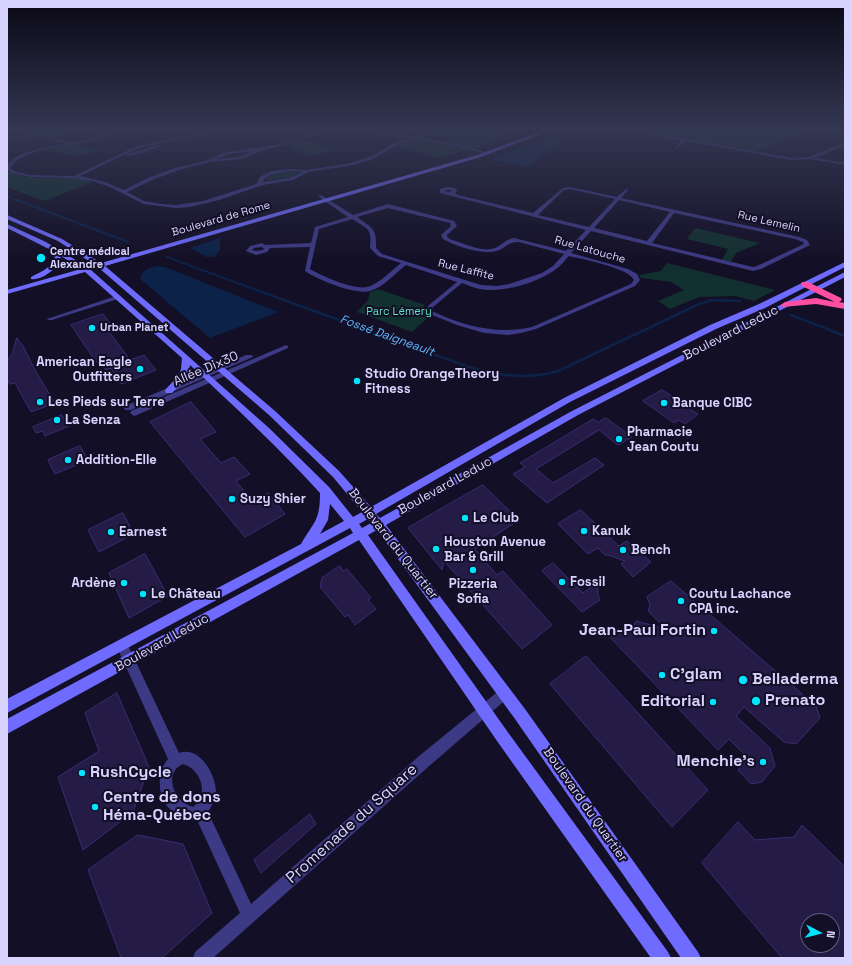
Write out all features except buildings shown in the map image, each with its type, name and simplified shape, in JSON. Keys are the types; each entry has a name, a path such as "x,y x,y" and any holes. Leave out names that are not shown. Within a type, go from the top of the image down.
{"highway":[{"path":"808,283 845,304"},
{"path":"819,288 845,296"},
{"path":"785,305 816,301 845,304"}],"main road":[{"name":"Boulevard de Rome","path":"7,285 401,173"},
{"name":"Boulevard de Rome","path":"7,292 418,173"},
{"name":"Boulevard du Quartier","path":"7,217 60,240 101,265 127,286 225,371 312,450 370,512 505,693 692,958"},
{"name":"Boulevard du Quartier","path":"7,226 37,239 58,251 87,270 119,296 277,440 325,490 352,522 409,600 483,710 662,958"},
{"path":"33,278 56,264 60,258 58,251"},
{"name":"Boulevard Leduc","path":"7,706 444,472 573,397 713,327 758,308 845,264"},
{"name":"Boulevard Leduc","path":"7,727 361,534 575,413 845,274"},
{"path":"170,391 184,375 186,358"},
{"path":"304,548 320,527 324,518 326,507 325,490"}],"street":[{"path":"16,173 22,175 76,177 107,184 146,203 182,205 204,203 228,197 258,185 291,179 303,173"},
{"path":"76,177 84,173"},
{"path":"123,192 167,173"},
{"path":"258,185 264,176 271,173"},
{"name":"Rue Lemelin","path":"451,193 534,215 649,244 754,269 807,245 806,242 797,238 565,188 534,215"},
{"name":"Rue Laffite","path":"320,196 373,232 373,248 377,253 461,281 488,288 506,287 549,271 568,254 626,190"},
{"name":"Rue Latouche","path":"351,216 383,206 393,206 452,222 454,226 444,234 445,238 480,249 493,250 506,241 515,240 626,270 635,275 637,281 633,285 534,328 503,333 476,330 435,316 429,312 431,306 461,281"},
{"path":"649,244 673,211"},
{"path":"351,216 318,226 315,230 307,266 308,271 360,289 372,288 405,263"},
{"path":"266,246 312,245"},
{"path":"50,319 119,296"},
{"name":"Allée Dix30","path":"208,378 170,391 131,410 225,371 283,346"},
{"path":"122,645 175,760"},
{"name":"Promenade du Square","path":"201,958 483,710 505,693"},
{"path":"184,758 192,760 200,765 205,772 209,786 206,802 200,811 195,814 180,811 170,798 166,788 170,767 175,760 184,758"},
{"path":"200,811 249,916"}],"green space":[{"path":"7,173 39,178 83,179 93,182 44,201 7,187"},
{"path":"276,173 298,173 292,177 267,180 267,178"},
{"path":"695,228 760,243 736,253 731,262 722,260 728,249 687,239"},
{"path":"667,263 775,290 754,301 735,296 699,297 670,309 658,301 684,290 671,282 641,278 639,275 661,271"},
{"name":"Parc Lémery","path":"378,289 425,305 423,313 430,316 412,332 357,312 368,300 370,292"}],"water":[{"path":"220,238 220,250 214,257 207,257 190,248"},
{"path":"158,266 165,267 278,312 210,338 140,279 143,273 147,270"}],"waterway":[{"name":"Fossé Daigneault","path":"7,196 19,201"},
{"name":"Fossé Daigneault","path":"17,200 128,242"},
{"name":"Fossé Daigneault","path":"167,257 262,292"},
{"name":"Fossé Daigneault","path":"259,291 469,367 491,373 513,376 547,374 558,371 699,304 713,300 740,301"},
{"name":"Fossé Daigneault","path":"791,315 845,336"}],"place":[{"name":"Centre médical Alexandre","path":"41,258"},
{"name":"Urban Planet","path":"92,328"},
{"name":"American Eagle Outfitters","path":"140,369"},
{"name":"Studio OrangeTheory Fitness","path":"357,381"},
{"name":"Les Pieds sur Terre","path":"40,402"},
{"name":"Banque CIBC","path":"664,403"},
{"name":"La Senza","path":"57,420"},
{"name":"Pharmacie Jean Coutu","path":"619,439"},
{"name":"Addition-Elle","path":"68,460"},
{"name":"Suzy Shier","path":"232,499"},
{"name":"Le Club","path":"465,518"},
{"name":"Kanuk","path":"584,531"},
{"name":"Earnest","path":"111,532"},
{"name":"Houston Avenue Bar & Grill","path":"436,549"},
{"name":"Bench","path":"623,550"},
{"name":"Pizzeria Sofia","path":"473,570"},
{"name":"Fossil","path":"562,582"},
{"name":"Ardène","path":"124,583"},
{"name":"Le Château","path":"143,594"},
{"name":"Coutu Lachance CPA inc.","path":"681,601"},
{"name":"Jean-Paul Fortin","path":"714,631"},
{"name":"C'glam","path":"662,675"},
{"name":"Belladerma","path":"743,680"},
{"name":"Prenato","path":"756,701"},
{"name":"Editorial","path":"713,702"},
{"name":"Menchie's","path":"763,762"},
{"name":"RushCycle","path":"82,773"},
{"name":"Centre de dons Héma-Québec","path":"95,807"}]}
